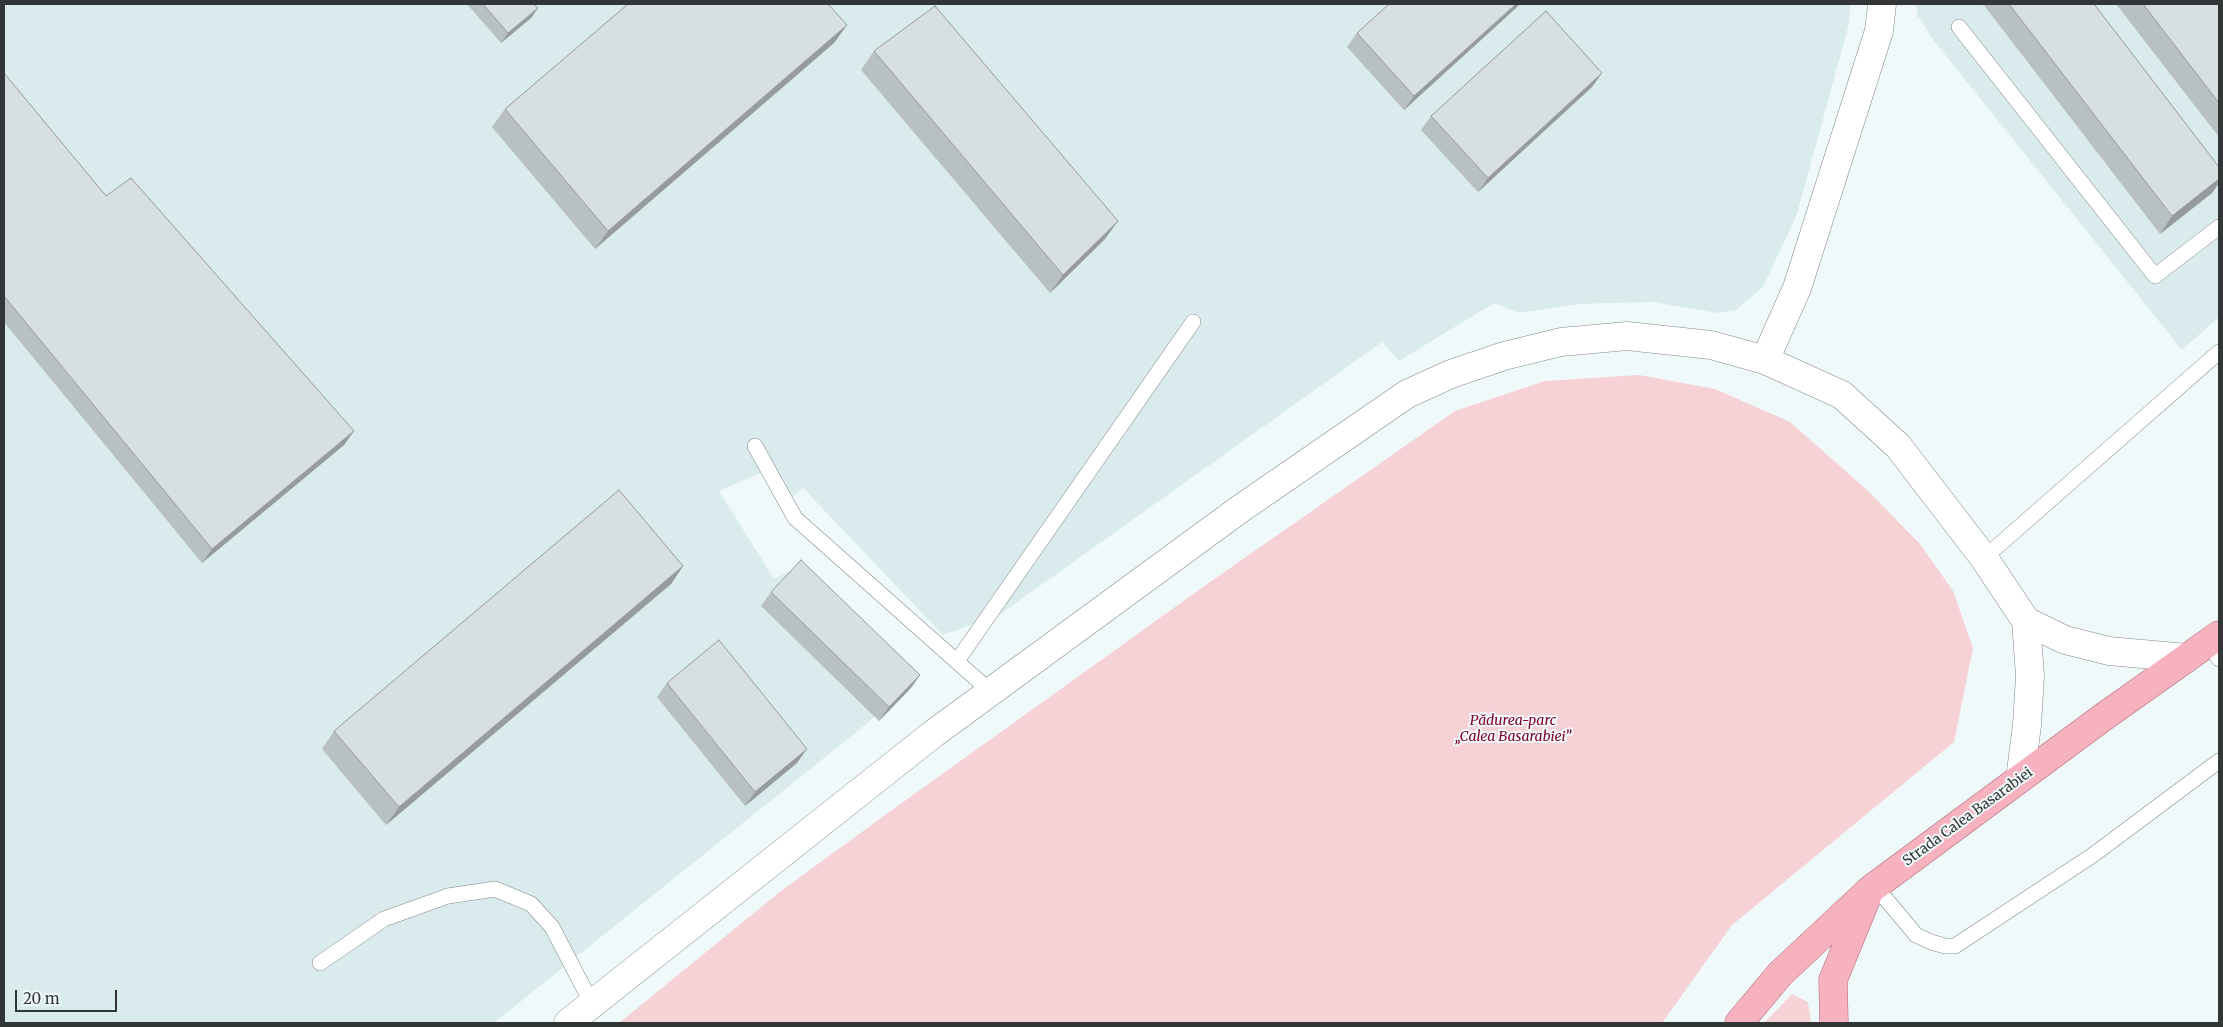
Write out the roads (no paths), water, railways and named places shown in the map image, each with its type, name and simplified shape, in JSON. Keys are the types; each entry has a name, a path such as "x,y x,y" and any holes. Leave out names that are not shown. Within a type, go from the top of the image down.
{"main road":[{"name":"Strada Calea Basarabiei","path":"1739,1023 1780,974 1873,887 2020,779 2208,649"},
{"path":"1834,1023 1832,980 1873,887"}],"street":[{"path":"1765,360 1797,288 1879,31 1882,4"},
{"path":"568,1023 933,734 1240,509 1408,394 1451,374 1504,356 1562,342 1627,336 1711,346 1765,360 1842,395 1898,446 1984,558 2026,621 2030,676 2027,725 2020,779"},
{"path":"2026,621 2065,640 2109,651 2208,649"}],"lane":[{"path":"1959,27 2155,276 2219,227"},
{"path":"957,661 1193,322"},
{"path":"1984,558 2219,352"},
{"path":"755,446 795,518 990,691"},
{"path":"1873,887 1916,935 1938,944 1955,946 2094,855 2219,762"},
{"path":"320,962 384,920 448,896 495,889 532,904 552,927 592,1004"}],"park label":[{"name":"Pădurea-parc „Calea Basarabiei”","path":"1513,730"}]}
